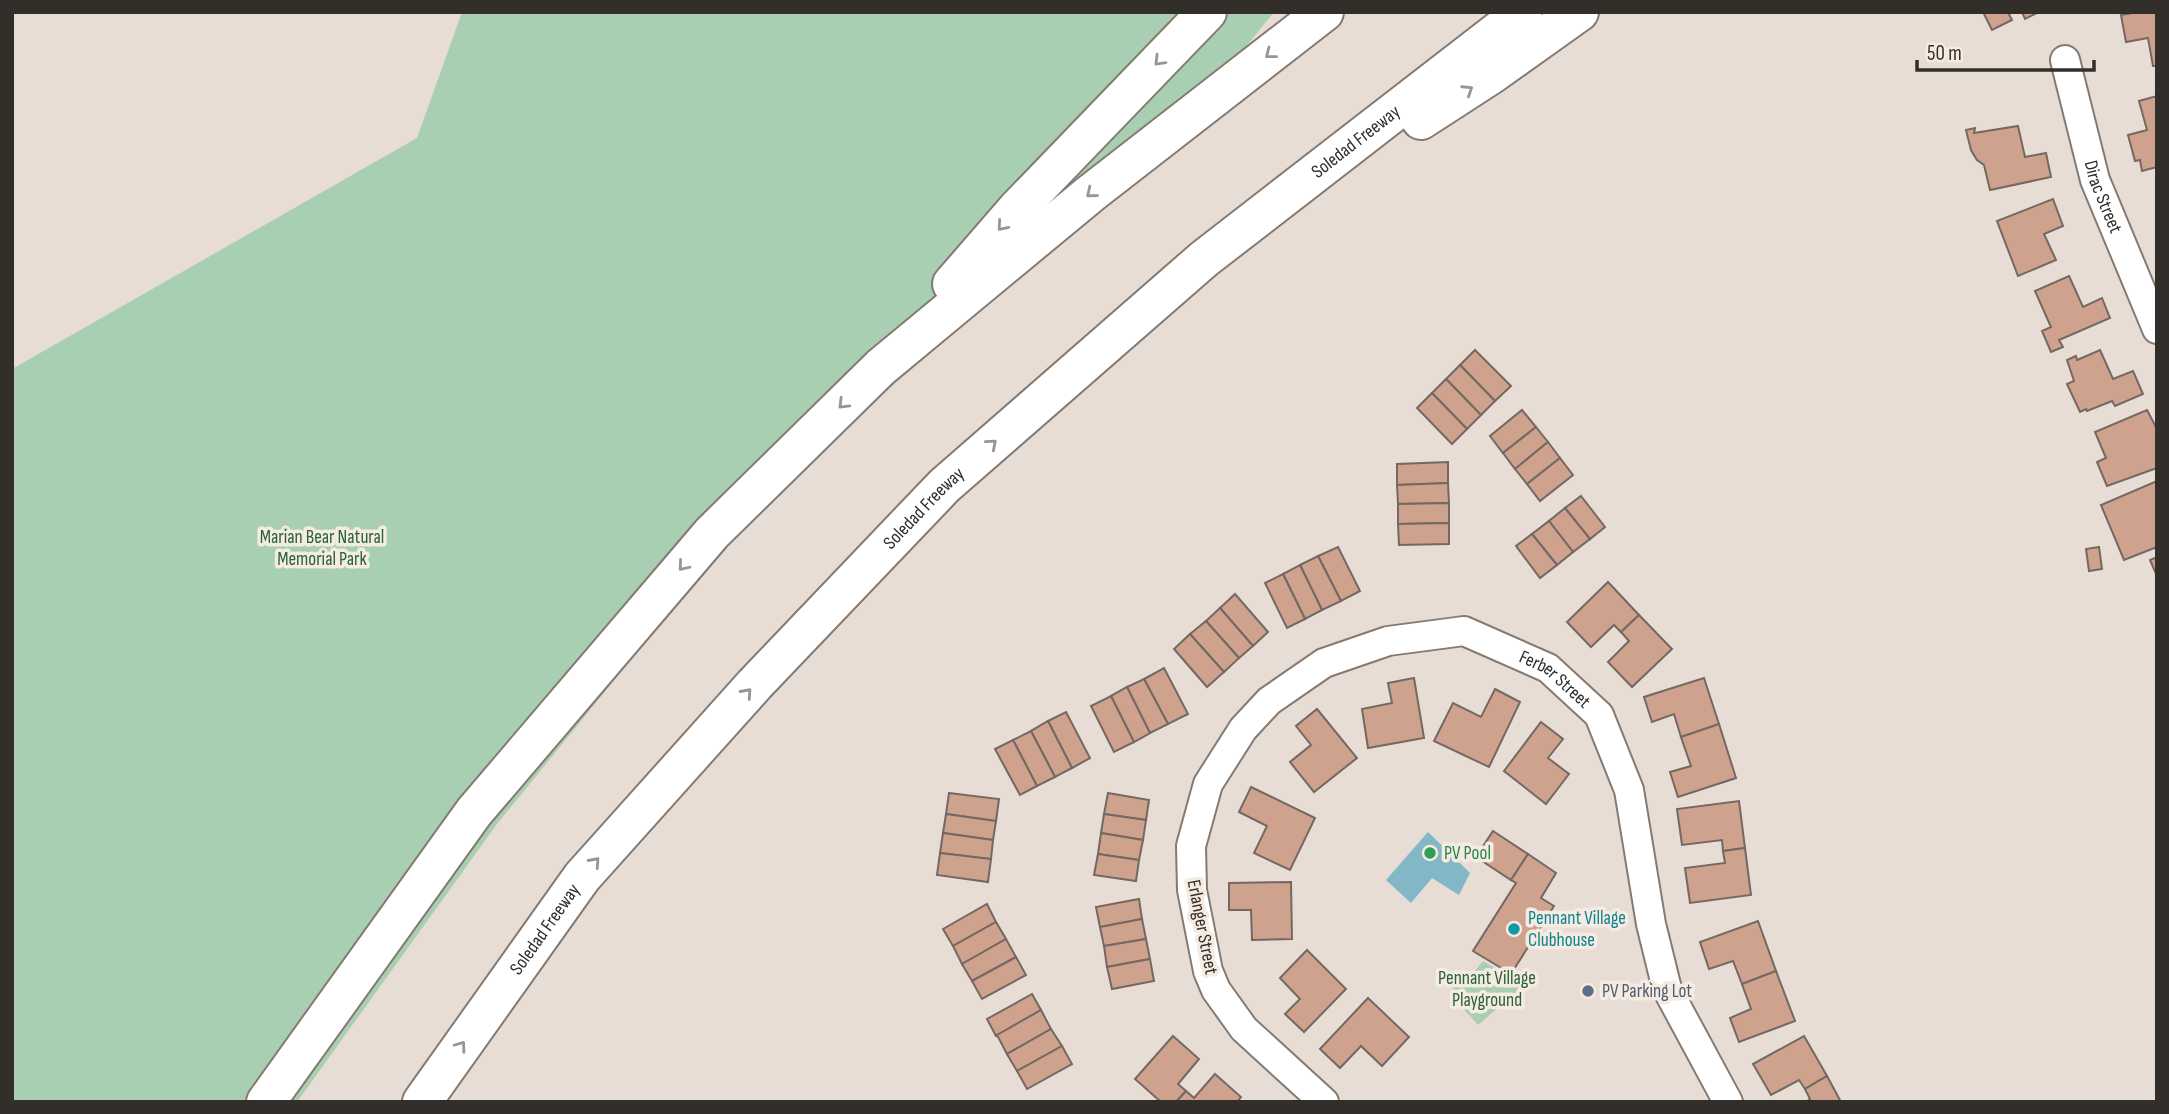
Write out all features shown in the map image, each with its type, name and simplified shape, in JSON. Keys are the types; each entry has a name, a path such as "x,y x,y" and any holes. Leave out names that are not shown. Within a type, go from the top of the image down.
{"highway":[{"path":"266,1102 474,812 712,533 881,367 1017,209 1207,12"},
{"path":"881,367 1090,194 1324,12"},
{"name":"Soledad Freeway","path":"422,1102 582,877 755,684 944,486 1204,259 1523,12"},
{"path":"1204,259 1492,74 1579,12"}],"street":[{"name":"Dirac Street","path":"2065,60 2095,180 2157,329"},
{"name":"Ferber Street","path":"1224,756 1243,729 1280,693 1324,663 1388,641 1464,631 1548,668 1599,715 1629,790 1651,924 1667,989 1728,1102"},
{"name":"Erlanger Street","path":"1224,756 1208,784 1191,846 1192,890 1208,971 1216,990 1244,1029 1324,1102"}],"green space":[{"name":"Marian Bear Natural Memorial Park","path":"462,12 1274,12 1148,168 865,409 748,523 634,656 497,824 297,1102 12,1102 12,369 417,138"},
{"name":"Pennant Village Playground","path":"1483,961 1524,985 1478,1025 1461,1006 1448,977 1464,971 1471,976"}],"water":[{"name":"PV Pool","path":"1428,832 1470,873 1459,895 1432,878 1411,903 1386,880"}],"building":[{"path":"1983,12 2008,12 2012,20 1992,30"},
{"path":"2022,12 2039,12 2025,19"},
{"path":"2157,12 2157,66 2153,66 2148,38 2126,42 2121,15"},
{"path":"2157,96 2157,167 2142,171 2140,160 2135,161 2128,135 2147,130 2139,101"},
{"path":"2018,126 2025,157 2046,153 2051,177 1990,190 1984,165 1971,150 1966,130 1975,128 1974,133"},
{"path":"2053,199 2063,226 2044,234 2056,260 2018,276 1997,221"},
{"path":"2069,276 2083,307 2102,298 2110,318 2059,340 2063,347 2051,352 2042,331 2051,327 2035,291"},
{"path":"1475,350 1511,386 1495,401 1460,365"},
{"path":"2100,350 2113,379 2133,371 2143,394 2115,406 2112,401 2080,412 2067,384 2074,381 2067,360 2076,356 2077,360"},
{"path":"1460,365 1495,401 1481,415 1446,379"},
{"path":"1446,379 1481,415 1467,429 1432,393"},
{"path":"1432,393 1467,429 1452,444 1417,408"},
{"path":"1522,410 1536,427 1503,453 1490,436"},
{"path":"2147,410 2157,429 2157,468 2107,486 2097,462 2106,458 2095,432"},
{"path":"1536,427 1548,442 1515,469 1503,453"},
{"path":"1548,442 1560,458 1527,484 1515,469"},
{"path":"1560,458 1573,475 1540,501 1527,484"},
{"path":"1448,462 1448,483 1397,485 1397,464"},
{"path":"2157,481 2157,547 2124,560 2101,505"},
{"path":"1448,483 1449,503 1398,504 1397,485"},
{"path":"1581,496 1605,527 1590,539 1565,508"},
{"path":"1449,503 1449,523 1398,524 1398,504"},
{"path":"1565,508 1590,539 1573,552 1549,521"},
{"path":"1549,521 1573,552 1557,565 1532,534"},
{"path":"1449,523 1449,544 1399,545 1398,524"},
{"path":"1532,534 1557,565 1540,578 1516,546"},
{"path":"1338,547 1360,591 1341,601 1318,556"},
{"path":"2099,547 2102,569 2089,571 2086,549"},
{"path":"1318,556 1341,601 1322,610 1300,565"},
{"path":"2157,557 2157,576 2150,560"},
{"path":"1300,565 1322,610 1305,619 1283,574"},
{"path":"1283,574 1305,619 1287,628 1265,583"},
{"path":"1608,582 1639,615 1621,632 1614,625 1591,647 1567,622"},
{"path":"1235,594 1268,632 1253,646 1220,608"},
{"path":"1220,608 1253,646 1239,658 1206,621"},
{"path":"1639,615 1672,649 1632,687 1608,662 1629,641 1621,632"},
{"path":"1206,621 1239,658 1224,672 1190,634"},
{"path":"1190,634 1224,672 1207,687 1174,649"},
{"path":"1164,668 1188,714 1168,724 1144,679"},
{"path":"1414,678 1424,738 1368,748 1362,709 1392,703 1388,683"},
{"path":"1704,678 1719,724 1681,737 1674,714 1652,722 1644,697"},
{"path":"1144,679 1168,724 1150,733 1127,687"},
{"path":"1127,687 1150,733 1134,742 1111,696"},
{"path":"1495,689 1520,702 1489,767 1434,741 1453,703 1481,717"},
{"path":"1111,696 1134,742 1114,752 1091,706"},
{"path":"1317,709 1357,758 1314,792 1290,762 1311,745 1296,726"},
{"path":"1066,712 1090,758 1072,768 1048,721"},
{"path":"1048,721 1072,768 1055,777 1031,731"},
{"path":"1541,722 1563,739 1548,758 1569,774 1546,804 1504,771"},
{"path":"1719,724 1736,778 1678,797 1670,772 1691,766 1681,737"},
{"path":"1031,731 1055,777 1037,786 1013,740"},
{"path":"1013,740 1037,786 1020,795 995,749"},
{"path":"1251,787 1315,818 1290,870 1254,853 1267,826 1239,812"},
{"path":"949,793 999,799 996,821 946,814"},
{"path":"1108,793 1149,800 1146,820 1104,814"},
{"path":"1739,801 1745,848 1723,851 1722,840 1682,845 1677,809"},
{"path":"946,814 996,821 993,840 943,833"},
{"path":"1104,814 1146,820 1143,840 1101,833"},
{"path":"1493,831 1528,854 1511,880 1476,857"},
{"path":"943,833 993,840 991,859 940,853"},
{"path":"1101,833 1143,840 1139,860 1098,854"},
{"path":"1745,848 1751,895 1690,903 1685,868 1725,863 1723,851"},
{"path":"940,853 991,859 988,882 937,875"},
{"path":"1098,854 1139,860 1136,881 1094,875"},
{"name":"Pennant Village Clubhouse","path":"1528,854 1556,873 1541,898 1554,906 1511,974 1473,951 1516,883 1511,880"},
{"path":"1291,882 1292,939 1252,940 1251,910 1229,910 1229,883"},
{"path":"1139,899 1142,919 1100,927 1096,907"},
{"path":"987,904 996,922 953,946 943,929"},
{"path":"1142,919 1146,939 1104,946 1100,927"},
{"path":"1758,921 1776,971 1742,984 1733,961 1709,969 1700,942"},
{"path":"996,922 1006,939 962,964 953,946"},
{"path":"1006,939 1016,957 972,981 962,964"},
{"path":"1146,939 1150,959 1107,967 1104,946"},
{"path":"1307,950 1346,989 1304,1032 1285,1014 1300,999 1280,978"},
{"path":"1016,957 1026,975 982,999 972,981"},
{"path":"1150,959 1154,981 1112,989 1107,967"},
{"path":"1776,971 1795,1021 1739,1042 1730,1018 1751,1009 1742,984"},
{"path":"1032,994 1041,1010 996,1036 987,1019"},
{"path":"1368,998 1409,1037 1382,1066 1361,1046 1340,1068 1320,1049"},
{"path":"1041,1010 1051,1029 1007,1054 997,1035"},
{"path":"1051,1029 1062,1046 1017,1071 1007,1054"},
{"path":"1173,1036 1199,1059 1178,1084 1186,1091 1176,1102 1161,1102 1135,1079"},
{"path":"1804,1036 1827,1076 1805,1089 1799,1080 1771,1095 1753,1064"},
{"path":"1062,1046 1072,1064 1027,1089 1017,1071"},
{"path":"1215,1074 1241,1097 1237,1102 1176,1102 1186,1091 1194,1098"},
{"path":"1827,1076 1841,1102 1806,1102 1810,1099 1805,1089"}],"place":[{"name":"PV Pool","path":"1430,853"},
{"name":"Pennant Village Clubhouse","path":"1514,929"},
{"name":"PV Parking Lot","path":"1588,991"}]}
